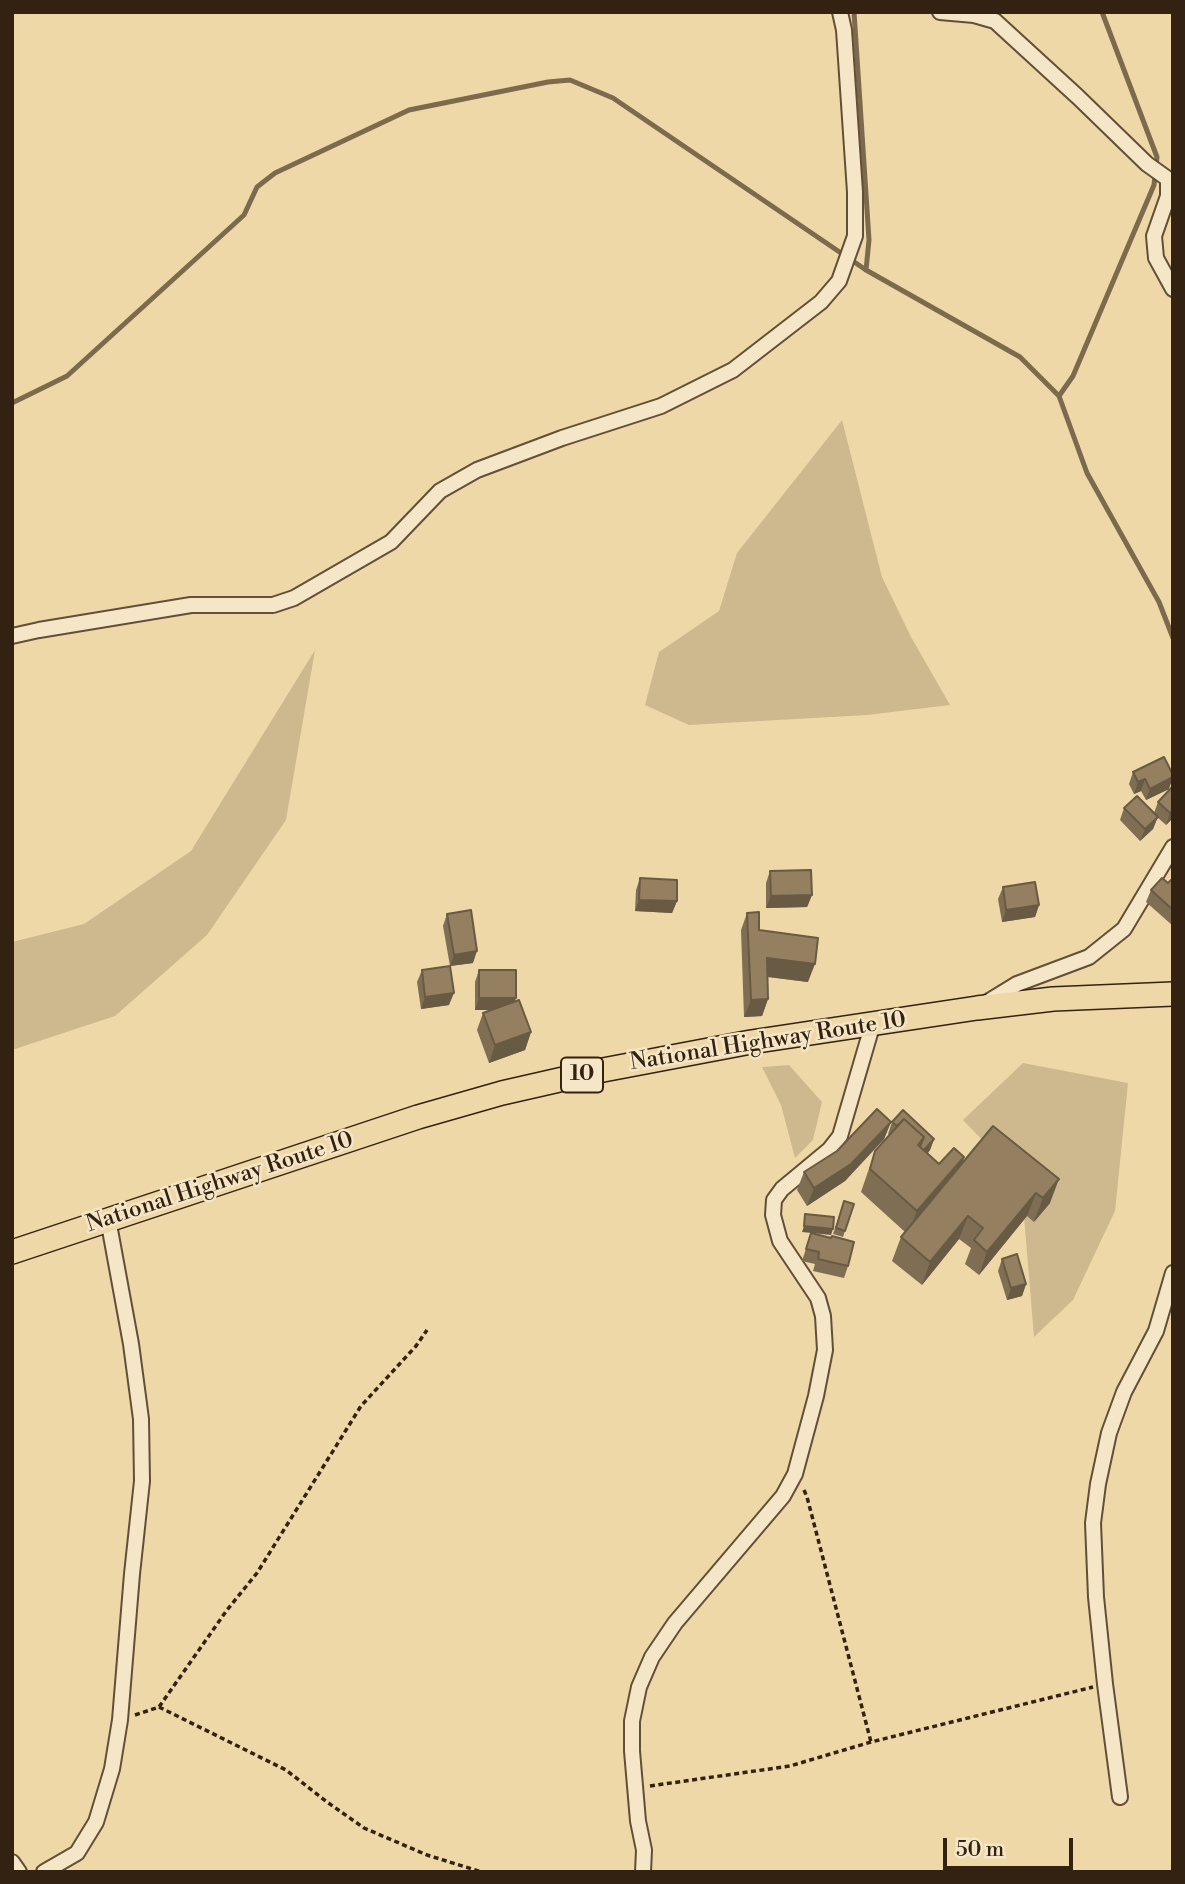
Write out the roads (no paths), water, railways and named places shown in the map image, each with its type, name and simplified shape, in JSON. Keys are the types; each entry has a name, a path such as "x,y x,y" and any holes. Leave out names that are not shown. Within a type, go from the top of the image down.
{"highway":[{"name":"National Highway Route 10","path":"12,1252 418,1117 502,1093 604,1070 738,1044 977,1009 1053,999 1173,994"}],"street":[{"path":"12,636 191,605 273,605 294,597 391,542 440,491 477,470 562,438 661,406 733,370 821,302 839,281 855,236 855,192 841,12"},
{"path":"940,12 974,15 995,21 1147,164 1168,179 1168,196 1154,236 1156,258 1173,289"},
{"path":"977,1009 1017,984 1089,957 1124,929 1173,847"},
{"path":"643,1872 644,1850 635,1788 632,1721 639,1687 652,1657 675,1623 783,1496 795,1474 825,1350 823,1316 818,1298 780,1241 773,1215 774,1200 782,1189 829,1150 840,1136 873,1023"},
{"path":"44,1872 77,1853 96,1822 112,1769 120,1720 142,1456 141,1419 131,1343 108,1219"},
{"path":"1120,1797 1096,1597 1093,1523 1109,1433 1124,1392 1156,1331 1173,1273"},
{"path":"12,1862 19,1872"}],"waterway":[{"path":"854,12 869,240 866,270"},
{"path":"1059,396 1073,376 1154,185 1157,157 1102,12"},
{"path":"12,403 67,376 244,215 257,187 275,173 409,110 570,80 613,98 866,270 1020,357 1059,396 1087,473 1159,602 1173,638"}]}
